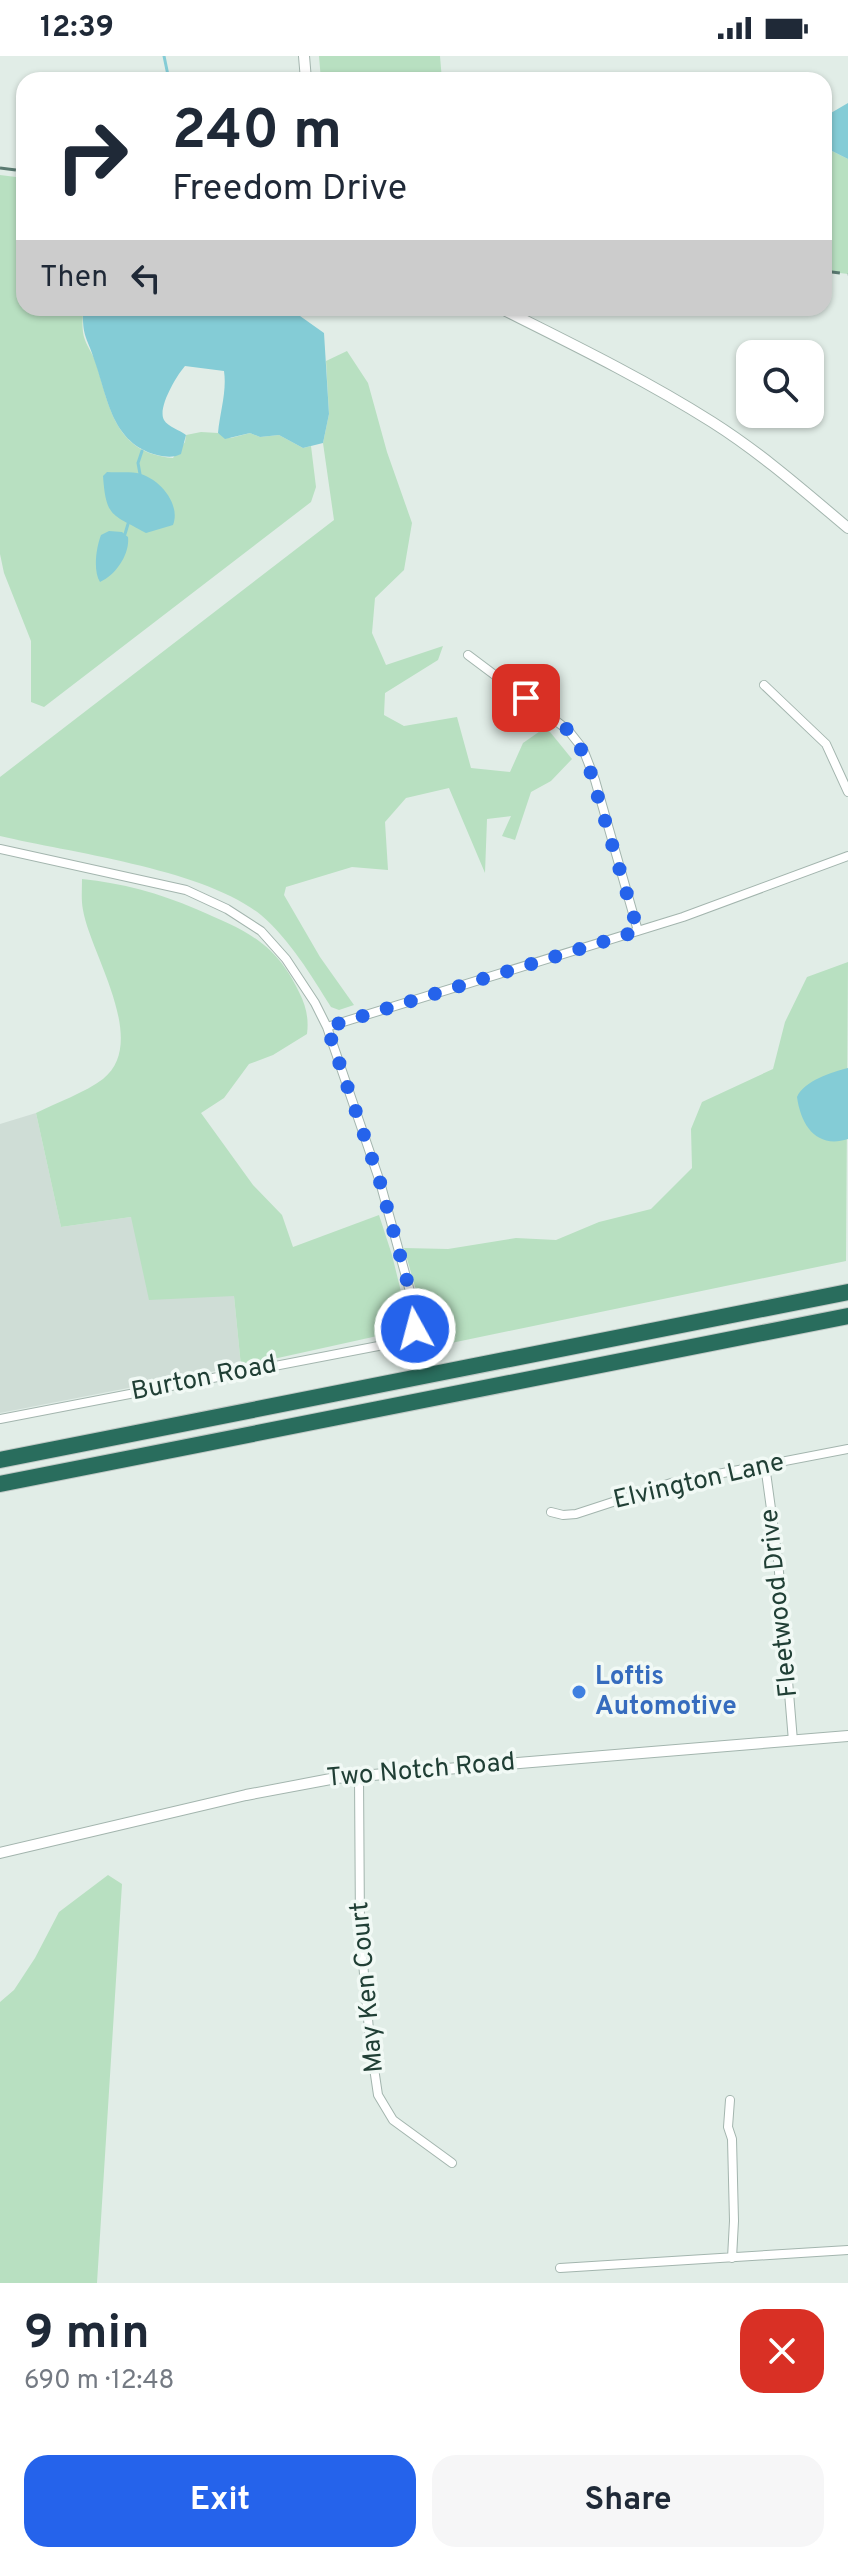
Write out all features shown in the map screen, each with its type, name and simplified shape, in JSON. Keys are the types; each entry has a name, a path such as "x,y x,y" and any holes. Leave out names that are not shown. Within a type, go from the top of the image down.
{"highway":[{"path":"0,1460 848,1292"},
{"path":"0,1484 848,1316"}],"street":[{"path":"516,316 621,370 714,423 771,463 848,528"},
{"path":"468,655 568,730 583,749 595,780 638,931"},
{"path":"764,685 826,744 848,792"},
{"path":"0,849 165,884 227,909 261,931 280,951 308,989 327,1027 638,931 848,856"},
{"name":"Burton Road","path":"0,1419 407,1339 415,1329 415,1310 380,1182 327,1027"},
{"name":"Elvington Lane","path":"551,1512 576,1514 671,1483 848,1449"},
{"name":"Fleetwood Drive","path":"765,1465 778,1560 793,1741"},
{"name":"Two Notch Road","path":"0,1853 290,1786 359,1776 848,1736"},
{"name":"May Ken Court","path":"359,1776 360,1929 378,2095 393,2120 452,2163"},
{"path":"730,2100 728,2127 732,2139 734,2191 732,2258"},
{"path":"560,2268 848,2250"}],"shaded area":[{"path":"36,1113 61,1227 131,1217 234,1296 241,1366 0,1413 0,1124"}],"green space":[{"path":"319,56 440,56 441,72 320,72"},
{"path":"832,151 848,159 848,274 832,272"},
{"path":"0,175 16,177 16,316 83,316 85,340 96,363 111,412 127,438 154,454 173,458 185,442 186,435 218,433 231,438 250,433 260,437 279,435 303,448 311,446 316,487 311,502 44,707 31,702 31,641 4,573 0,554"},
{"path":"347,351 368,383 387,452 412,523 404,570 375,598 372,633 386,665 443,646 438,660 385,693 384,715 404,726 457,717 471,768 510,772 523,743 546,727 572,759 551,781 531,792 515,840 502,836 511,816 487,819 485,873 449,788 406,798 385,822 388,870 352,867 286,887 284,895 320,957 354,1005 339,1010 331,1007 281,935 261,915 236,899 172,874 0,836 0,777 334,520 323,443 329,414 326,361"},
{"path":"82,879 111,883 182,903 243,931 280,960 305,1007 307,1034 273,1055 249,1064 224,1098 201,1113 253,1185 282,1215 293,1247 379,1215 406,1312 407,1319 400,1331 241,1366 234,1296 149,1300 131,1217 61,1227 36,1113 103,1079 116,1063 121,1043 113,997 83,910"},
{"path":"848,962 846,1261 432,1347 404,1248 448,1249 516,1238 556,1240 599,1222 651,1209 692,1168 691,1129 702,1102 773,1069 785,1022 807,977"},
{"path":"108,1875 122,1884 97,2283 0,2283 0,2002 14,1990 35,1958 59,1912"}],"water":[{"path":"848,103 848,159 832,151 832,112"},
{"path":"83,316 300,316 324,333 329,414 323,443 303,448 279,435 260,437 250,433 225,439 218,433 224,371 185,366 163,408 164,420 168,425 186,435 181,454 163,456 142,449 130,441 114,418 83,325"},
{"path":"107,472 137,473 162,487 174,509 173,525 146,533 118,518 106,500 103,476"},
{"path":"109,531 122,532 128,537 127,550 121,563 100,582 96,566 98,546 101,535"},
{"path":"848,1068 848,1139 828,1141 819,1138 802,1117 797,1097 812,1082"}],"waterway":[{"path":"164,56 167,72"},
{"path":"140,474 138,463 142,451"},
{"path":"125,534 128,524"}],"railway":[{"path":"0,168 16,170"},
{"path":"832,272 848,274"}],"place":[{"name":"Loftis Automotive","path":"579,1692"}],"route":[{"path":"415,1329 417,1317 380,1182 327,1027 638,931 595,780 583,749 568,730 526,698"}]}
